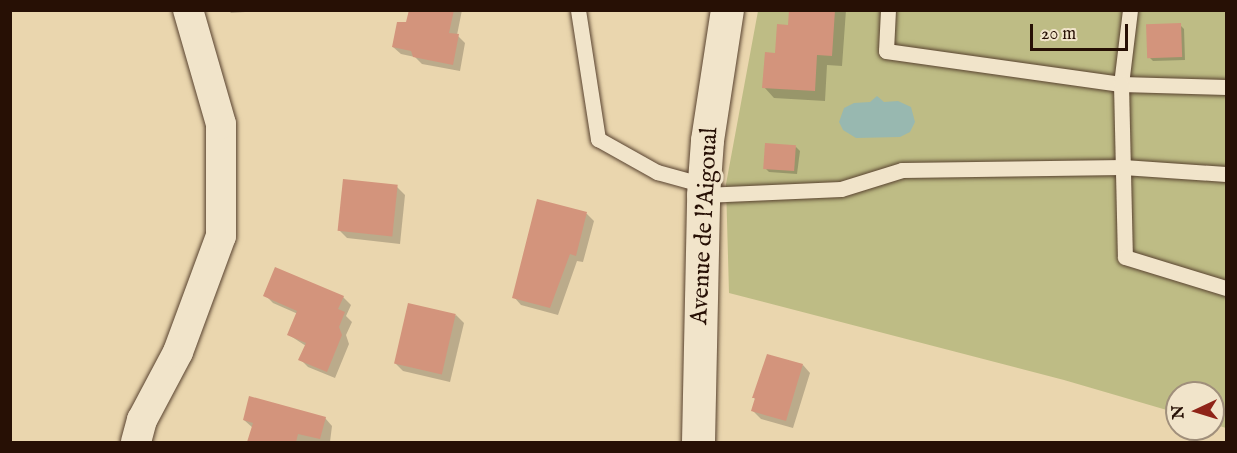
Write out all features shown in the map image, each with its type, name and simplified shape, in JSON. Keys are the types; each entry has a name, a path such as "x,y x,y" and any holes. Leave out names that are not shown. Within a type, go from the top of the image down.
{"main road":[{"name":"Avenue de l'Aigoual","path":"698,442 704,190 709,121 727,10"}],"street":[{"path":"136,442 142,420 178,352 221,236 221,124 188,10"}],"lane":[{"path":"578,10 598,139 657,172 704,190 841,189 902,170 1123,167 1227,174"},
{"path":"888,10 886,51 1121,84 1227,87"},
{"path":"1130,10 1121,84 1125,257 1227,288"}],"shaded area":[{"path":"758,11 1226,11 1226,428 1225,381 1165,381 1165,409 1064,380 729,293 726,184"}],"water":[{"path":"877,96 884,102 898,101 911,107 915,122 910,132 900,137 856,138 843,130 839,122 844,108 854,103 870,102"}],"building":[{"path":"409,10 454,10 449,33 459,34 453,65 413,57 411,51 392,47 397,22 406,22"},
{"path":"789,10 835,10 832,56 817,55 815,91 762,88 765,52 775,53 777,24 788,25"},
{"path":"1181,23 1182,57 1147,58 1146,24"},
{"path":"765,143 796,145 794,171 763,169"},
{"path":"343,179 398,185 392,236 338,231"},
{"path":"537,199 587,212 576,256 570,254 550,308 512,298"},
{"path":"275,267 344,296 338,309 345,312 339,327 342,335 327,372 298,360 306,343 287,335 297,311 263,296"},
{"path":"408,303 456,314 442,374 394,363"},
{"path":"767,354 803,364 786,421 751,411 755,398 752,398"},
{"path":"249,396 326,417 320,439 298,434 296,442 247,442 253,423 243,420"}]}
